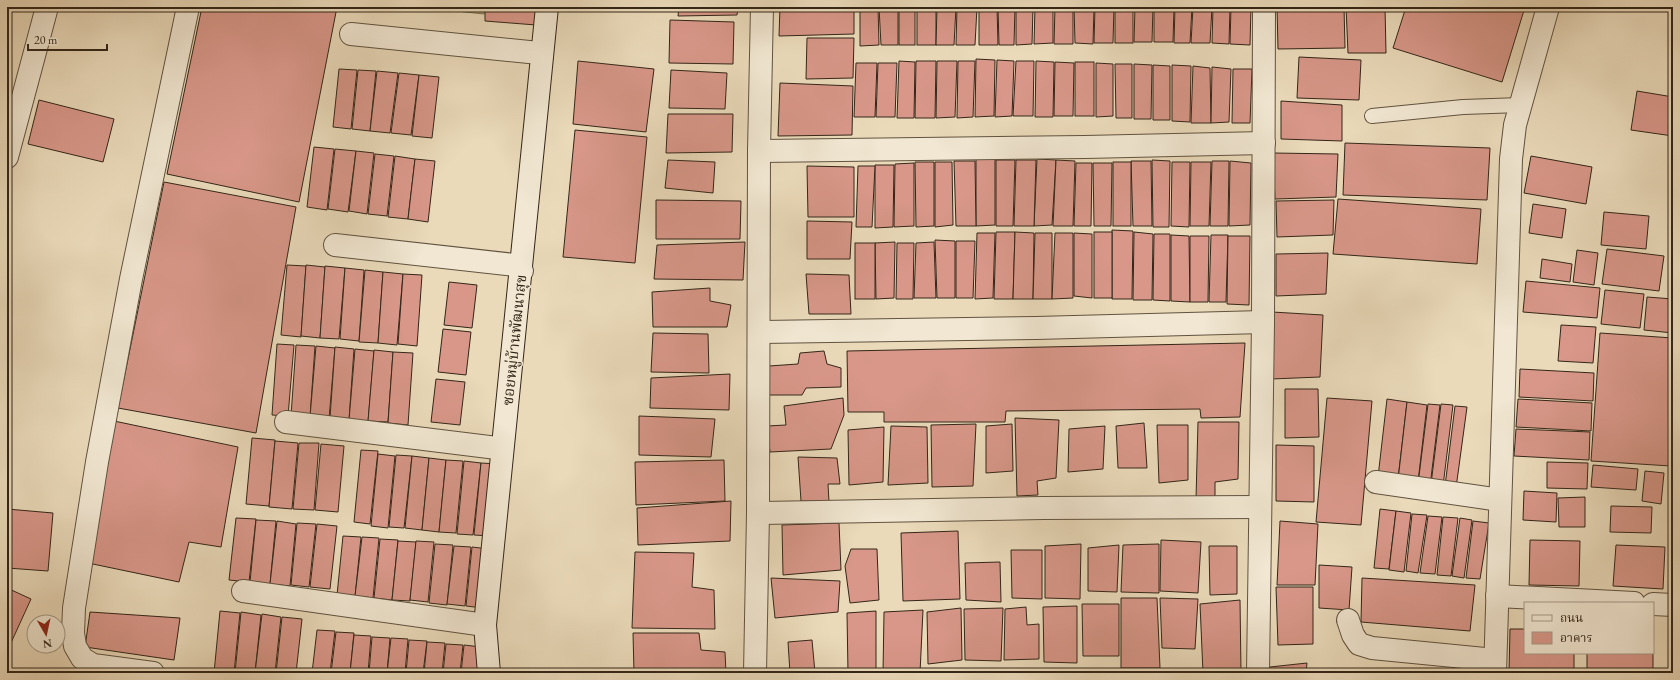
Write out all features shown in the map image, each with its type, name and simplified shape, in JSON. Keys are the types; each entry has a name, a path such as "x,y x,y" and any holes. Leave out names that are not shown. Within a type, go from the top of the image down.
{"street":[{"path":"7,157 47,7"},
{"path":"153,673 93,665 82,658 75,646 73,633 74,608 97,462 130,279 188,7"},
{"name":"ซอยหมู่บ้านพัฒนาสุข","path":"489,673 485,625 499,450 547,7"},
{"path":"755,673 758,513 759,151 762,7"},
{"path":"1258,673 1259,507 1263,322 1264,7"},
{"path":"1348,620 1353,635 1359,644 1372,648 1495,667 1511,159 1515,125 1548,7"},
{"path":"351,34 541,54"},
{"path":"759,151 1093,147 1264,143"},
{"path":"335,245 518,268"},
{"path":"759,332 1036,328 1263,322"},
{"path":"286,422 499,450"},
{"path":"1376,482 1500,500"},
{"path":"758,513 1050,508 1259,507"},
{"path":"243,591 485,625"},
{"path":"1497,596 1614,602"},
{"path":"1654,604 1673,605"}],"lane":[{"path":"1372,116 1463,107 1521,104"}],"shaded area":[{"path":"420,7 485,7 484,14"}],"building":[{"path":"202,7 337,7 299,202 167,174"},
{"path":"485,7 537,7 536,25 485,21"},
{"path":"679,7 738,7 737,15 678,16"},
{"path":"780,7 854,7 854,34 779,36"},
{"path":"860,7 878,7 879,45 860,46"},
{"path":"879,7 898,7 898,45 881,45"},
{"path":"899,7 915,7 915,45 899,45"},
{"path":"917,7 936,7 936,45 917,45"},
{"path":"937,7 956,7 954,45 936,45"},
{"path":"957,7 977,7 975,45 956,45"},
{"path":"979,7 997,7 998,45 979,45"},
{"path":"998,7 1015,7 1014,45 999,45"},
{"path":"1016,7 1033,7 1032,44 1016,45"},
{"path":"1035,7 1053,7 1053,43 1034,44"},
{"path":"1055,7 1073,7 1073,44 1054,44"},
{"path":"1074,7 1094,7 1093,44 1075,43"},
{"path":"1095,7 1114,7 1113,43 1094,43"},
{"path":"1115,7 1133,7 1133,43 1115,43"},
{"path":"1135,7 1153,7 1152,42 1134,42"},
{"path":"1154,7 1174,7 1173,42 1154,42"},
{"path":"1175,7 1192,7 1190,43 1174,43"},
{"path":"1193,7 1212,7 1210,43 1191,43"},
{"path":"1213,7 1230,7 1229,44 1212,43"},
{"path":"1231,7 1251,7 1250,45 1230,44"},
{"path":"1277,7 1344,7 1345,48 1278,49"},
{"path":"1346,7 1385,7 1386,53 1348,53"},
{"path":"1406,7 1525,7 1502,82 1393,48"},
{"path":"670,20 734,22 733,64 669,63"},
{"path":"807,38 854,38 853,78 806,79"},
{"path":"1299,57 1361,60 1359,100 1297,98"},
{"path":"976,59 995,60 994,116 975,117"},
{"path":"997,60 1014,61 1012,116 995,117"},
{"path":"578,61 654,69 646,132 573,124"},
{"path":"899,61 915,62 914,118 897,118"},
{"path":"916,61 936,61 935,118 915,118"},
{"path":"937,61 957,61 955,117 936,118"},
{"path":"958,61 975,61 973,117 957,118"},
{"path":"1016,61 1034,61 1033,116 1013,116"},
{"path":"1036,61 1054,62 1053,117 1035,117"},
{"path":"1055,62 1074,63 1073,116 1054,116"},
{"path":"1075,62 1094,62 1094,116 1075,116"},
{"path":"856,63 877,63 875,117 854,117"},
{"path":"878,63 897,63 895,117 876,117"},
{"path":"1096,63 1113,64 1113,116 1096,117"},
{"path":"1115,64 1132,64 1132,118 1116,118"},
{"path":"1134,64 1152,65 1151,119 1134,119"},
{"path":"1153,65 1170,66 1170,120 1153,120"},
{"path":"1172,65 1191,66 1190,122 1172,121"},
{"path":"1193,66 1210,68 1211,123 1191,123"},
{"path":"1212,67 1231,69 1229,122 1211,123"},
{"path":"339,69 357,70 351,129 333,127"},
{"path":"1233,69 1252,69 1250,123 1232,123"},
{"path":"358,70 376,71 370,131 352,129"},
{"path":"671,70 727,73 725,109 669,108"},
{"path":"377,71 398,73 390,133 370,131"},
{"path":"399,73 419,75 411,135 391,133"},
{"path":"419,75 439,77 432,138 412,136"},
{"path":"780,83 853,86 852,135 778,136"},
{"path":"1637,91 1673,97 1673,136 1631,130"},
{"path":"39,100 114,119 103,162 28,144"},
{"path":"1281,101 1342,105 1342,141 1281,139"},
{"path":"668,114 733,114 732,152 666,153"},
{"path":"575,130 647,137 635,263 563,257"},
{"path":"1345,143 1490,148 1487,200 1343,195"},
{"path":"314,147 334,149 327,210 307,207"},
{"path":"335,149 356,151 348,212 328,209"},
{"path":"356,151 374,153 367,214 349,211"},
{"path":"1273,153 1338,154 1336,197 1275,199"},
{"path":"375,154 394,156 387,216 368,214"},
{"path":"395,156 415,159 408,219 388,217"},
{"path":"1531,156 1592,167 1586,204 1524,193"},
{"path":"415,159 435,161 428,222 408,219"},
{"path":"976,159 995,159 995,225 976,226"},
{"path":"1037,159 1056,160 1052,225 1034,226"},
{"path":"668,160 715,162 713,193 665,188"},
{"path":"996,160 1015,160 1013,226 996,226"},
{"path":"1016,160 1036,160 1034,226 1014,226"},
{"path":"1056,160 1075,161 1073,226 1053,226"},
{"path":"1152,160 1170,161 1169,227 1153,227"},
{"path":"954,161 975,161 976,226 956,226"},
{"path":"1131,161 1151,161 1152,226 1133,226"},
{"path":"1212,161 1229,161 1228,226 1210,226"},
{"path":"1230,161 1251,163 1250,225 1229,226"},
{"path":"915,162 934,162 934,226 916,227"},
{"path":"935,162 952,162 953,225 935,227"},
{"path":"1113,162 1131,162 1131,226 1113,226"},
{"path":"1172,162 1190,162 1189,227 1171,226"},
{"path":"1191,162 1211,162 1209,226 1190,226"},
{"path":"914,163 914,226 894,227 895,164"},
{"path":"1076,163 1092,163 1091,226 1074,226"},
{"path":"1093,163 1112,163 1111,226 1094,226"},
{"path":"875,165 894,165 893,227 875,228"},
{"path":"807,166 854,167 854,217 808,217"},
{"path":"858,166 875,166 872,227 856,227"},
{"path":"164,182 296,207 256,433 118,408"},
{"path":"1338,199 1481,209 1477,264 1333,254"},
{"path":"656,200 741,201 740,239 656,239"},
{"path":"1334,200 1333,235 1277,237 1276,201"},
{"path":"1533,204 1566,209 1562,238 1529,233"},
{"path":"1604,212 1649,216 1646,249 1601,245"},
{"path":"807,221 852,222 850,259 807,259"},
{"path":"1112,230 1133,231 1132,299 1112,299"},
{"path":"996,232 1015,232 1013,299 994,299"},
{"path":"1015,232 1034,233 1033,299 1013,299"},
{"path":"1094,232 1112,232 1112,298 1094,298"},
{"path":"1134,232 1153,234 1152,300 1133,300"},
{"path":"977,233 995,233 993,298 975,299"},
{"path":"1035,233 1052,233 1052,299 1033,299"},
{"path":"1055,233 1073,233 1073,298 1052,299"},
{"path":"1074,233 1092,234 1092,298 1074,296"},
{"path":"1154,234 1170,234 1170,301 1153,300"},
{"path":"1171,235 1189,236 1190,302 1171,301"},
{"path":"1211,235 1228,235 1226,302 1209,302"},
{"path":"1190,236 1209,236 1208,302 1190,302"},
{"path":"1228,236 1250,236 1249,305 1227,304"},
{"path":"935,240 955,241 955,298 937,298"},
{"path":"956,241 975,241 973,298 956,298"},
{"path":"745,242 743,280 654,279 657,245"},
{"path":"895,242 894,298 876,299 875,243"},
{"path":"934,242 936,298 914,298 916,243"},
{"path":"855,243 875,243 875,299 855,299"},
{"path":"897,243 914,243 913,299 896,299"},
{"path":"1607,249 1664,256 1659,291 1602,284"},
{"path":"1577,250 1598,253 1594,285 1573,282"},
{"path":"1328,253 1326,294 1276,296 1276,254"},
{"path":"1542,259 1572,264 1570,282 1540,278"},
{"path":"287,265 306,266 301,337 281,335"},
{"path":"306,265 325,267 320,338 301,336"},
{"path":"325,266 345,268 339,339 320,338"},
{"path":"345,268 364,270 359,341 340,339"},
{"path":"365,270 383,272 378,343 359,342"},
{"path":"383,272 403,274 397,345 378,343"},
{"path":"403,274 422,275 417,346 398,344"},
{"path":"806,274 849,275 851,314 809,314"},
{"path":"1526,281 1600,288 1597,318 1523,312"},
{"path":"449,282 477,285 472,328 444,325"},
{"path":"710,288 710,301 731,305 727,327 653,327 652,292"},
{"path":"1605,290 1644,294 1640,328 1601,324"},
{"path":"1647,297 1673,299 1673,333 1644,330"},
{"path":"1272,312 1323,315 1320,377 1271,379"},
{"path":"1561,325 1596,327 1593,363 1558,361"},
{"path":"443,329 471,332 466,375 438,372"},
{"path":"653,333 708,334 709,373 651,372"},
{"path":"1600,333 1673,338 1673,441 1671,466 1591,461"},
{"path":"1245,343 1240,417 1201,418 1200,409 1006,411 1005,422 884,422 884,412 848,412 847,351"},
{"path":"277,344 294,345 288,416 272,415"},
{"path":"296,345 315,346 310,417 291,416"},
{"path":"316,346 335,348 329,419 310,417"},
{"path":"335,347 354,349 349,420 330,418"},
{"path":"355,349 374,351 368,422 349,420"},
{"path":"374,350 393,352 388,422 368,421"},
{"path":"824,351 827,364 841,368 841,387 806,388 802,395 767,395 769,366 798,364 800,353"},
{"path":"393,352 413,353 408,425 388,423"},
{"path":"1520,369 1594,373 1593,401 1519,397"},
{"path":"730,374 729,410 650,408 651,378"},
{"path":"436,379 465,382 460,425 431,422"},
{"path":"1285,389 1318,389 1319,437 1285,438"},
{"path":"843,398 844,415 831,449 770,452 767,426 786,425 784,406"},
{"path":"1327,398 1372,401 1361,525 1316,522"},
{"path":"1387,399 1407,402 1398,479 1378,477"},
{"path":"1518,399 1592,403 1591,431 1516,427"},
{"path":"1407,402 1427,405 1418,482 1398,480"},
{"path":"1428,404 1440,405 1430,486 1418,484"},
{"path":"1441,404 1453,405 1443,486 1431,484"},
{"path":"1455,406 1467,407 1456,488 1445,486"},
{"path":"639,416 715,419 711,457 639,455"},
{"path":"1015,418 1059,420 1056,478 1037,481 1038,495 1017,496"},
{"path":"114,421 238,447 221,547 189,542 179,582 88,563"},
{"path":"1198,422 1239,422 1238,479 1215,482 1215,500 1196,499"},
{"path":"1144,423 1147,468 1118,468 1116,426"},
{"path":"976,424 973,486 932,487 931,425"},
{"path":"1012,424 1013,471 986,473 986,426"},
{"path":"1157,425 1188,425 1188,480 1159,483"},
{"path":"891,426 927,427 928,483 888,485"},
{"path":"1105,426 1103,469 1068,472 1069,429"},
{"path":"884,427 883,482 849,485 848,430"},
{"path":"1516,429 1590,432 1589,460 1514,456"},
{"path":"252,438 275,440 269,506 246,504"},
{"path":"275,441 298,443 292,509 269,507"},
{"path":"299,443 319,443 314,510 293,509"},
{"path":"321,444 344,446 338,512 315,510"},
{"path":"1276,445 1314,446 1314,502 1276,501"},
{"path":"361,450 378,451 370,524 354,522"},
{"path":"378,454 395,456 388,528 371,526"},
{"path":"396,455 412,456 404,528 389,527"},
{"path":"412,456 429,458 422,530 405,528"},
{"path":"798,457 837,458 840,484 828,484 829,502 801,501"},
{"path":"429,458 446,460 439,532 422,530"},
{"path":"446,460 463,461 456,533 439,532"},
{"path":"724,460 725,501 636,505 635,462"},
{"path":"464,461 481,463 473,535 457,534"},
{"path":"1547,462 1588,463 1587,489 1547,488"},
{"path":"481,463 498,464 491,536 474,535"},
{"path":"1593,465 1638,469 1636,490 1591,487"},
{"path":"1645,471 1664,473 1661,504 1642,501"},
{"path":"1524,491 1557,493 1556,522 1523,520"},
{"path":"1585,497 1585,527 1559,527 1558,498"},
{"path":"731,501 730,541 638,545 637,508"},
{"path":"1611,506 1652,507 1651,533 1610,532"},
{"path":"7,509 53,513 48,571 7,568"},
{"path":"1380,509 1396,511 1389,569 1374,568"},
{"path":"1396,511 1411,513 1404,572 1389,570"},
{"path":"1412,514 1427,515 1418,573 1406,571"},
{"path":"1428,516 1442,517 1435,574 1420,573"},
{"path":"1443,517 1458,518 1451,576 1437,575"},
{"path":"236,518 256,519 249,582 229,580"},
{"path":"1460,518 1472,520 1464,578 1452,576"},
{"path":"256,520 276,521 270,584 250,582"},
{"path":"277,521 296,524 290,586 270,584"},
{"path":"1280,521 1318,524 1315,585 1277,585"},
{"path":"1473,521 1489,523 1480,579 1466,578"},
{"path":"297,523 316,524 309,587 291,585"},
{"path":"839,523 841,570 783,575 782,525"},
{"path":"317,524 337,526 330,589 310,587"},
{"path":"958,531 960,599 903,601 901,533"},
{"path":"343,536 361,537 355,597 337,595"},
{"path":"362,537 379,538 373,598 355,596"},
{"path":"380,539 398,540 392,600 374,598"},
{"path":"1161,540 1201,542 1198,593 1160,591"},
{"path":"1530,540 1580,541 1579,586 1529,585"},
{"path":"398,541 416,542 410,601 392,600"},
{"path":"416,541 434,542 428,602 410,600"},
{"path":"435,544 453,545 447,605 429,603"},
{"path":"1081,544 1080,599 1045,598 1045,546"},
{"path":"1159,544 1159,593 1121,592 1123,545"},
{"path":"1119,545 1117,592 1088,591 1088,548"},
{"path":"1616,545 1665,547 1663,589 1613,586"},
{"path":"454,546 471,547 465,606 447,604"},
{"path":"1209,546 1237,546 1237,594 1210,595"},
{"path":"472,547 489,549 483,608 466,606"},
{"path":"851,549 877,549 879,600 850,603 845,566"},
{"path":"1011,550 1042,550 1042,599 1012,598"},
{"path":"635,552 694,553 692,587 714,590 715,629 632,628"},
{"path":"1000,562 1001,602 966,600 965,563"},
{"path":"1319,565 1352,567 1349,610 1319,608"},
{"path":"771,578 840,581 838,612 775,618"},
{"path":"1362,578 1475,585 1470,631 1361,622"},
{"path":"1276,587 1313,587 1313,644 1278,645"},
{"path":"7,588 31,599 10,645 7,644"},
{"path":"1121,598 1157,598 1160,668 1121,668"},
{"path":"1160,598 1198,599 1195,649 1162,648"},
{"path":"1240,600 1241,673 1203,673 1200,604"},
{"path":"1082,604 1119,604 1119,656 1083,656"},
{"path":"1077,606 1077,663 1044,662 1043,607"},
{"path":"1026,607 1027,625 1039,624 1039,659 1004,660 1005,609"},
{"path":"961,608 962,660 928,664 927,612"},
{"path":"1003,608 1001,661 965,660 964,609"},
{"path":"923,610 920,673 883,673 884,612"},
{"path":"220,611 240,613 234,673 214,673"},
{"path":"876,611 876,673 848,673 847,613"},
{"path":"90,612 180,618 174,660 85,647"},
{"path":"241,612 261,615 255,673 235,673"},
{"path":"262,614 281,617 275,673 255,673"},
{"path":"282,617 302,619 296,673 276,673"},
{"path":"1510,629 1524,629 1524,654 1574,654 1574,673 1509,673"},
{"path":"317,630 335,631 330,673 312,673"},
{"path":"336,632 354,633 350,673 331,673"},
{"path":"633,633 699,633 701,650 725,652 726,673 634,673"},
{"path":"354,635 371,636 368,673 350,673"},
{"path":"372,637 390,638 387,673 369,673"},
{"path":"391,638 408,639 405,673 387,673"},
{"path":"409,640 427,641 423,673 406,673"},
{"path":"812,640 815,673 790,673 788,642"},
{"path":"427,642 445,643 442,673 424,673"},
{"path":"446,644 463,645 460,673 443,673"},
{"path":"464,645 481,647 479,673 461,673"},
{"path":"1587,654 1653,654 1653,673 1587,673"},
{"path":"1307,663 1306,673 1270,673 1270,667"}]}
